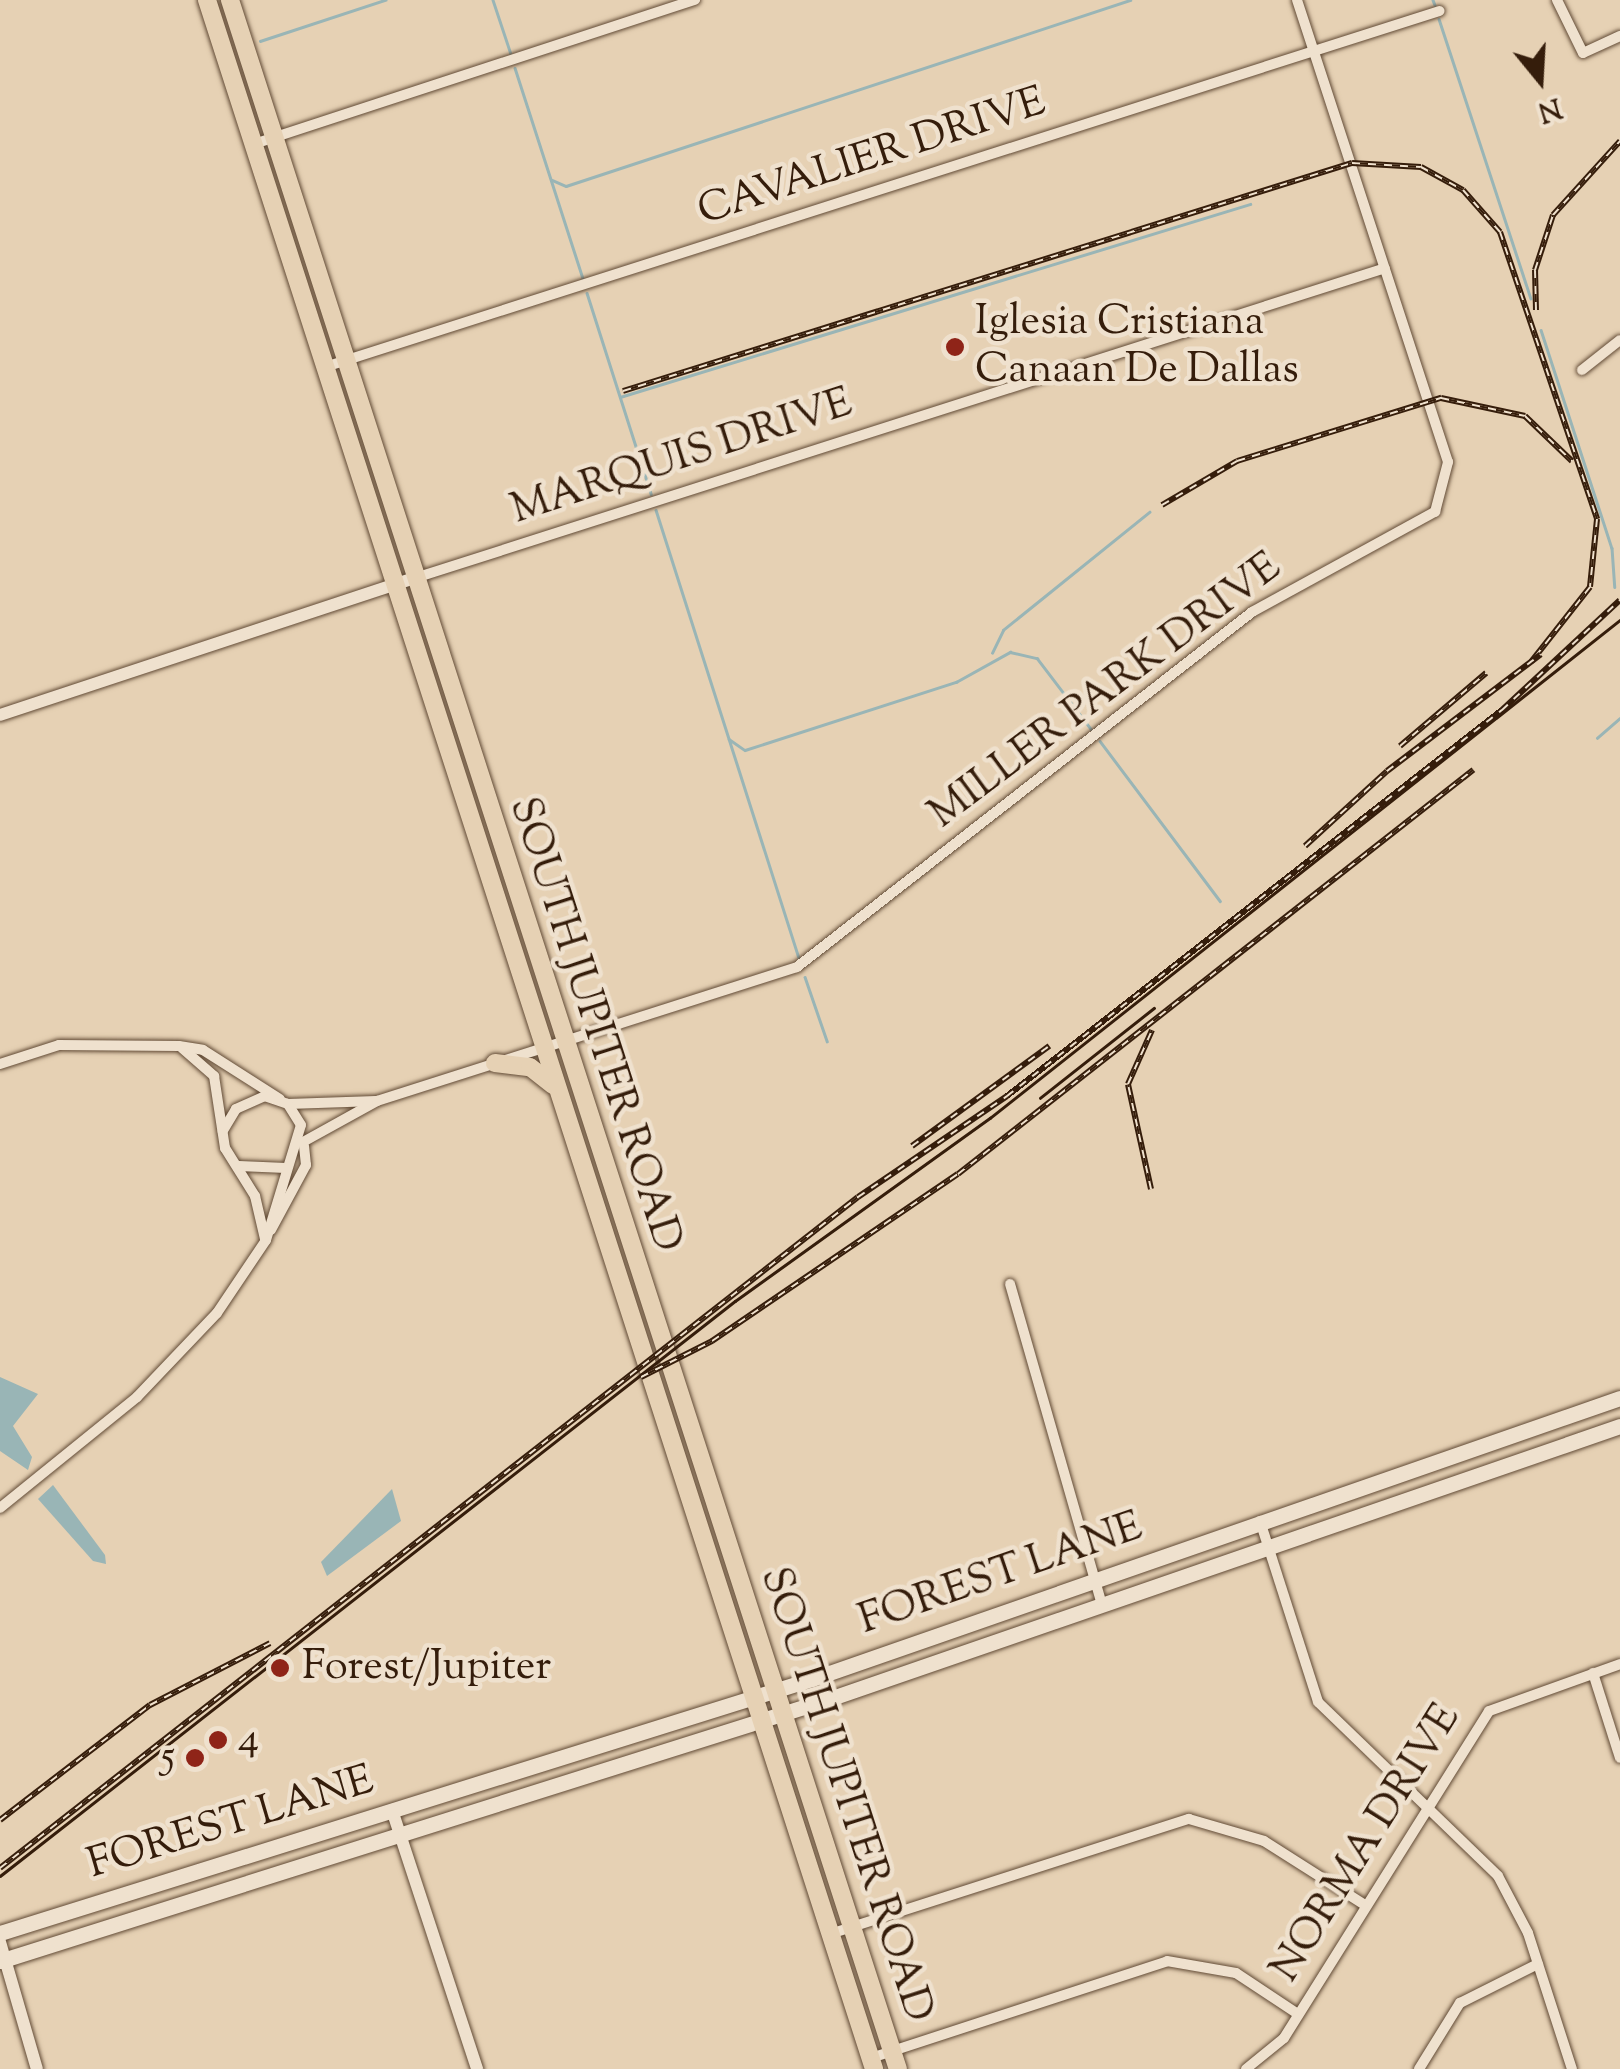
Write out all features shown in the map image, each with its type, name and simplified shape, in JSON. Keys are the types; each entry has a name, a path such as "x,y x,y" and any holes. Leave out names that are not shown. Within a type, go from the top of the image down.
{"main road":[{"name":"SOUTH JUPITER ROAD","path":"208,0 554,1087 873,2064"},
{"name":"SOUTH JUPITER ROAD","path":"230,0 562,1042 894,2060"},
{"path":"217,29 237,22"},
{"path":"288,251 308,245"},
{"path":"469,817 488,811"},
{"path":"495,1062 530,1067 554,1087"},
{"path":"602,1233 622,1226"},
{"name":"FOREST LANE","path":"0,1933 753,1697 1620,1398"},
{"name":"FOREST LANE","path":"2,1954 152,1913 761,1721 1620,1426"},
{"path":"1439,1460 1448,1486"},
{"path":"690,1504 710,1498"},
{"path":"261,1852 270,1876"},
{"path":"144,1888 152,1913"}],"street":[{"path":"254,144 695,0"},
{"name":"MILLER PARK DRIVE","path":"377,1101 797,967 1256,610 1435,512 1448,462 1298,0"},
{"path":"1557,0 1582,53 1620,36"},
{"name":"CAVALIER DRIVE","path":"325,367 1440,11"},
{"name":"MARQUIS DRIVE","path":"0,715 414,578 1386,268"},
{"path":"1582,370 1620,340"},
{"path":"0,1064 58,1045 179,1046 203,1050 285,1102 303,1142 306,1164 266,1240 216,1313 148,1386 0,1508"},
{"path":"179,1046 214,1076 224,1132 266,1240"},
{"path":"224,1132 244,1102 377,1101"},
{"path":"266,1240 286,1168 303,1142 377,1101"},
{"path":"234,1162 258,1173 286,1168"},
{"path":"1010,1284 1091,1580 1102,1605"},
{"path":"1260,1522 1318,1702 1498,1876 1538,1964 1572,2069"},
{"name":"NORMA DRIVE","path":"1246,2069 1298,2014 1427,1804 1490,1711 1620,1664"},
{"path":"1593,1673 1620,1758"},
{"path":"392,1810 477,2069"},
{"path":"830,1934 1189,1820 1264,1841 1365,1905"},
{"path":"2,1954 37,2069"},
{"path":"873,2064 894,2060 1167,1961 1236,1974 1298,2014"},
{"path":"1419,2069 1460,2003 1538,1964"}],"water":[{"path":"0,1377 38,1394 13,1426 32,1457 28,1470 0,1451"},
{"path":"53,1485 105,1555 106,1564 93,1561 38,1499"},
{"path":"392,1489 401,1521 327,1576 321,1562"}],"waterway":[{"path":"260,41 385,0"},
{"path":"493,0 511,54"},
{"path":"552,180 566,186 1130,0"},
{"path":"1433,0 1435,5"},
{"path":"1439,19 1531,298"},
{"path":"515,68 583,278"},
{"path":"620,397 1250,204"},
{"path":"587,293 651,494"},
{"path":"1541,330 1612,548 1615,587"},
{"path":"656,510 799,957"},
{"path":"992,653 1003,630 1149,512"},
{"path":"729,739 745,750 956,682 1010,652 1037,658 1091,729"},
{"path":"1597,738 1620,718"},
{"path":"1100,741 1220,901"},
{"path":"805,977 827,1041"}],"tram line":[{"path":"0,1876 735,1301 990,1118 1620,620"},
{"path":"1040,1098 1154,1008"}],"railway":[{"path":"1536,310 1535,270 1553,215 1620,141"},
{"path":"623,391 1352,163 1421,167 1463,190 1500,232 1597,519 1590,587 1531,662"},
{"path":"1162,505 1237,461 1441,398 1525,416 1572,461"},
{"path":"0,1868 858,1197 1007,1096 1502,710 1620,600"},
{"path":"1305,846 1387,771 1541,654"},
{"path":"1400,746 1486,673"},
{"path":"641,1377 712,1341 958,1174 1473,770"},
{"path":"1151,1189 1128,1084 1152,1030"},
{"path":"912,1146 1049,1046"},
{"path":"0,1820 150,1705 270,1643"}],"place":[{"name":"Iglesia Cristiana Canaan De Dallas","path":"955,347"},
{"name":"Forest/Jupiter","path":"280,1668"},
{"name":"4","path":"218,1740"},
{"name":"5","path":"195,1758"}]}
